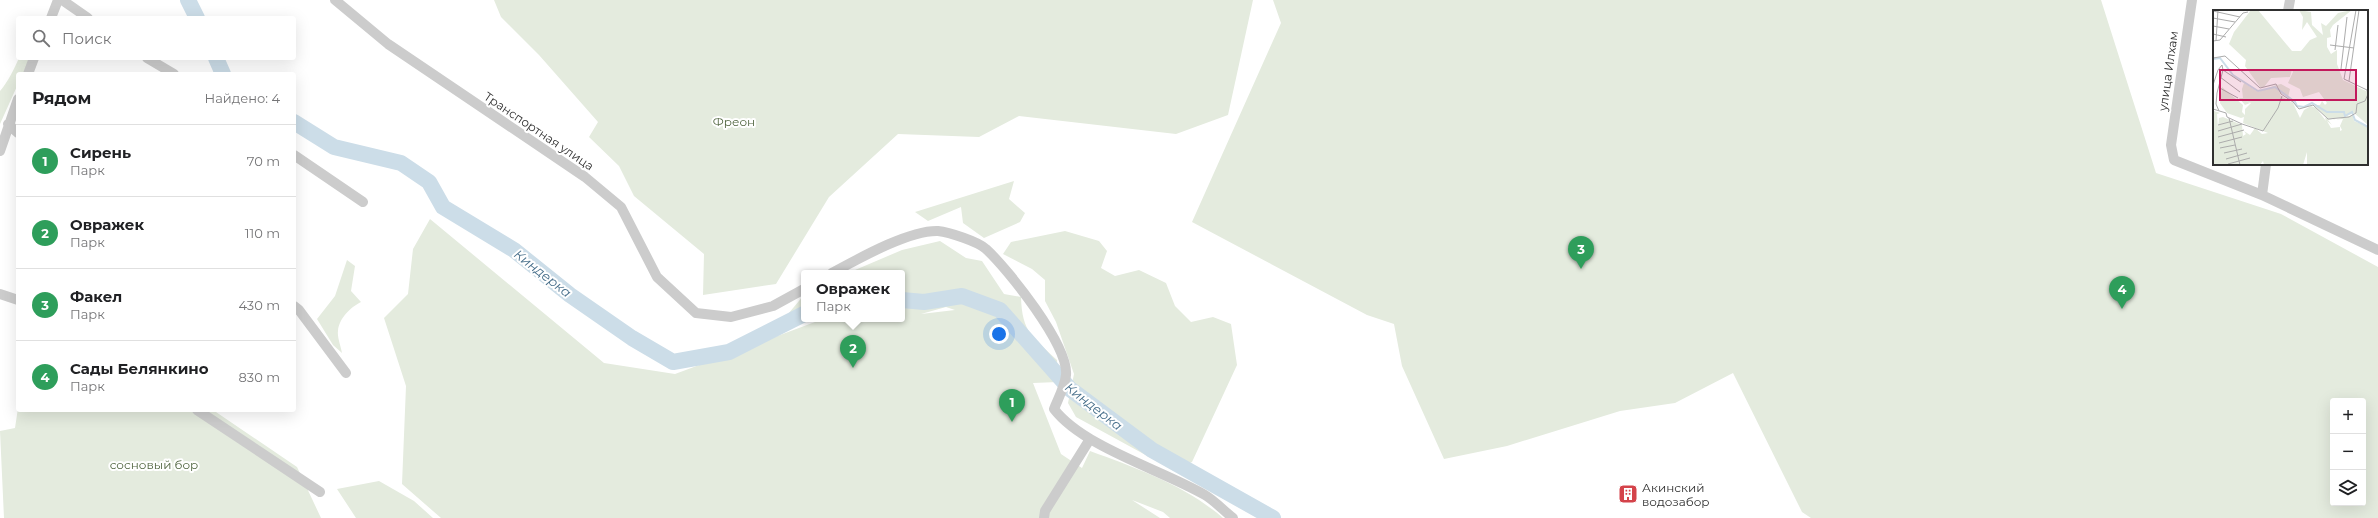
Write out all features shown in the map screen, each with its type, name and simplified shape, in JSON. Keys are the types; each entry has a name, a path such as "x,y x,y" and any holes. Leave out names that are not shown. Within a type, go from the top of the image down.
{"street":[{"path":"52,16 58,0"},
{"path":"62,0 85,16"},
{"name":"Транспортная улица","path":"335,0 388,44 585,177 621,207 658,277 696,313 731,317 773,306 801,291"},
{"name":"улица Илхам","path":"2192,0 2171,145 2174,160 2262,195"},
{"path":"2288,10 2290,0"},
{"path":"29,72 33,60"},
{"path":"150,60 171,72"},
{"path":"0,151 16,103"},
{"path":"8,124 16,131"},
{"path":"296,156 363,202"},
{"path":"2266,165 2262,195 2378,250"},
{"path":"838,270 912,235 938,231 961,237 985,248 1046,323 1062,356 1066,375 1054,410 1064,422 1090,439 1205,496 1233,518"},
{"path":"0,294 16,299"},
{"path":"296,308 346,373"},
{"path":"200,412 320,492"},
{"path":"1044,518 1046,510 1090,439"}],"green space":[{"name":"Фреон","path":"494,0 1253,0 1228,115 1176,134 1019,116 979,137 898,134 829,197 776,284 703,295 704,254 634,196 619,166 589,137 598,122 539,55 501,17"},
{"path":"1273,0 2101,0 2156,173 2281,214 2378,267 2378,518 1811,518 1802,512 1733,373 1675,403 1620,411 1507,446 1444,459 1402,366 1394,324 1367,315 1192,222 1281,23"},
{"path":"18,60 29,60 24,72 16,72 16,88 0,124 0,91"},
{"path":"1014,181 1009,199 1025,213 1020,222 984,238 963,223 961,207 928,221 915,212"},
{"path":"430,219 604,363 675,374 815,322 905,322 905,270 855,270 902,250 940,241 966,258 982,261 1004,294 1021,297 1024,319 1030,333 1057,360 1058,382 1033,383 1061,454 1082,468 1090,451 1125,464 1160,478 1193,496 1223,518 1170,518 1163,512 1132,500 1160,518 441,518 402,484 406,386 384,318 408,294 413,249","holes":["946,307 955,310 921,314"]},
{"path":"1065,231 1099,241 1107,251 1101,268 1115,276 1139,270 1166,283 1175,306 1191,322 1213,317 1231,324 1237,365 1192,462 1173,470 1076,417 1068,403 1074,374 1056,322 1045,301 1045,280 1032,269 1003,254 1011,242"},
{"path":"347,260 355,266 351,291 361,302 353,307 343,317 339,326 338,336 342,353 333,345 317,319 335,296"},
{"path":"801,299 801,316 788,314"},
{"name":"сосновый бор","path":"17,412 216,412 297,467 321,518 4,518 0,431 15,428"},
{"path":"379,481 414,501 433,518 356,518 337,489"}],"waterway":[{"name":"Киндерка","path":"188,0 196,16"},
{"name":"Киндерка","path":"217,60 222,72"},
{"name":"Киндерка","path":"296,123 334,147 401,163 429,182 443,207 514,250 570,295 632,338 673,362 729,352 801,316"},
{"name":"Киндерка","path":"905,300 924,302 962,296 1000,310 1070,389 1152,450 1273,518"}],"place":[{"name":"Факел","path":"1581,269"},
{"name":"Сады Белянкино","path":"2122,309"},
{"name":"Овражек","path":"853,368"},
{"name":"Сирень","path":"1012,422"},
{"name":"Акинский водозабор","path":"1628,494"}]}
